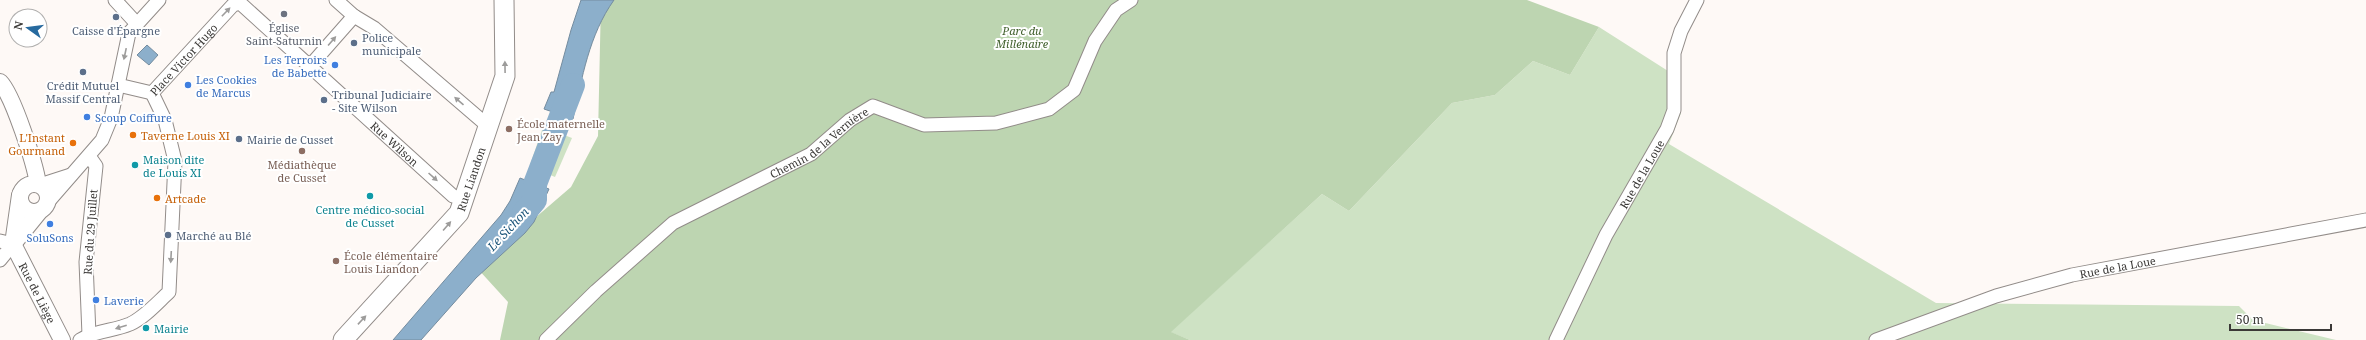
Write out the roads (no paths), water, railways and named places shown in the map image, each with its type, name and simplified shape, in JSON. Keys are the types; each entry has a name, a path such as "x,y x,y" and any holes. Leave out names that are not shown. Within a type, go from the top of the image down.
{"main road":[{"name":"Rue Liandon","path":"343,340 459,213 505,76 504,0"}],"street":[{"path":"115,0 137,24"},
{"path":"7,243 44,207 102,140 111,118 129,33 159,0"},
{"path":"336,0 354,16 374,28 488,126"},
{"name":"Chemin de la Vernière","path":"546,340 596,291 673,223 811,154 850,120 873,106 924,126 996,123 1049,109 1074,90 1095,41 1116,10 1131,0"},
{"name":"Rue de la Loue","path":"1556,340 1606,235 1667,129 1674,110 1674,52 1681,30 1697,0"},
{"name":"Rue Wilson","path":"240,3 453,196 464,199"},
{"name":"Place Victor Hugo","path":"118,85 152,93 233,5 240,3"},
{"path":"310,66 354,16"},
{"path":"0,82 9,95 22,134 31,188 0,260"},
{"path":"85,337 131,324 150,310 169,292 175,161 166,120 152,93"},
{"name":"Rue du 29 Juillet","path":"85,337 86,262 96,166 89,156"},
{"path":"44,207 26,211 21,204 31,188 72,174"},
{"path":"31,188 48,193 44,207"},
{"name":"Rue de la Loue","path":"1876,340 1996,296 2072,274 2366,220"},
{"name":"Rue de Liège","path":"7,243 62,340"}],"water":[{"path":"581,0 614,0 605,13 592,42 583,73 573,119 544,109 551,92 554,92"},
{"path":"147,45 158,55 149,65 137,55"},
{"path":"520,178 549,189 534,222 525,233 476,278 421,340 393,340 501,215 510,201"}],"waterway":[{"name":"Le Sichon","path":"524,213 535,200 535,184 573,85"}],"place":[{"name":"Église Saint-Saturnin","path":"284,14"},
{"name":"Caisse d'Épargne","path":"116,17"},
{"name":"Police municipale","path":"354,43"},
{"name":"Les Terroirs de Babette","path":"335,65"},
{"name":"Crédit Mutuel Massif Central","path":"83,72"},
{"name":"Les Cookies de Marcus","path":"188,85"},
{"name":"Tribunal Judiciaire - Site Wilson","path":"324,100"},
{"name":"Scoup Coiffure","path":"87,117"},
{"name":"École maternelle Jean Zay","path":"509,129"},
{"name":"Taverne Louis XI","path":"133,135"},
{"name":"Mairie de Cusset","path":"239,139"},
{"name":"L'Instant Gourmand","path":"73,143"},
{"name":"Médiathèque de Cusset","path":"302,151"},
{"name":"Maison dite de Louis XI","path":"135,165"},
{"name":"Centre médico-social de Cusset","path":"370,196"},
{"name":"Artcade","path":"157,198"},
{"name":"SoluSons","path":"50,224"},
{"name":"Marché au Blé","path":"168,235"},
{"name":"École élémentaire Louis Liandon","path":"336,261"},
{"name":"Laverie","path":"96,300"},
{"name":"Mairie","path":"146,328"}],"park label":[{"name":"Parc du Millénaire","path":"1022,36"}]}
